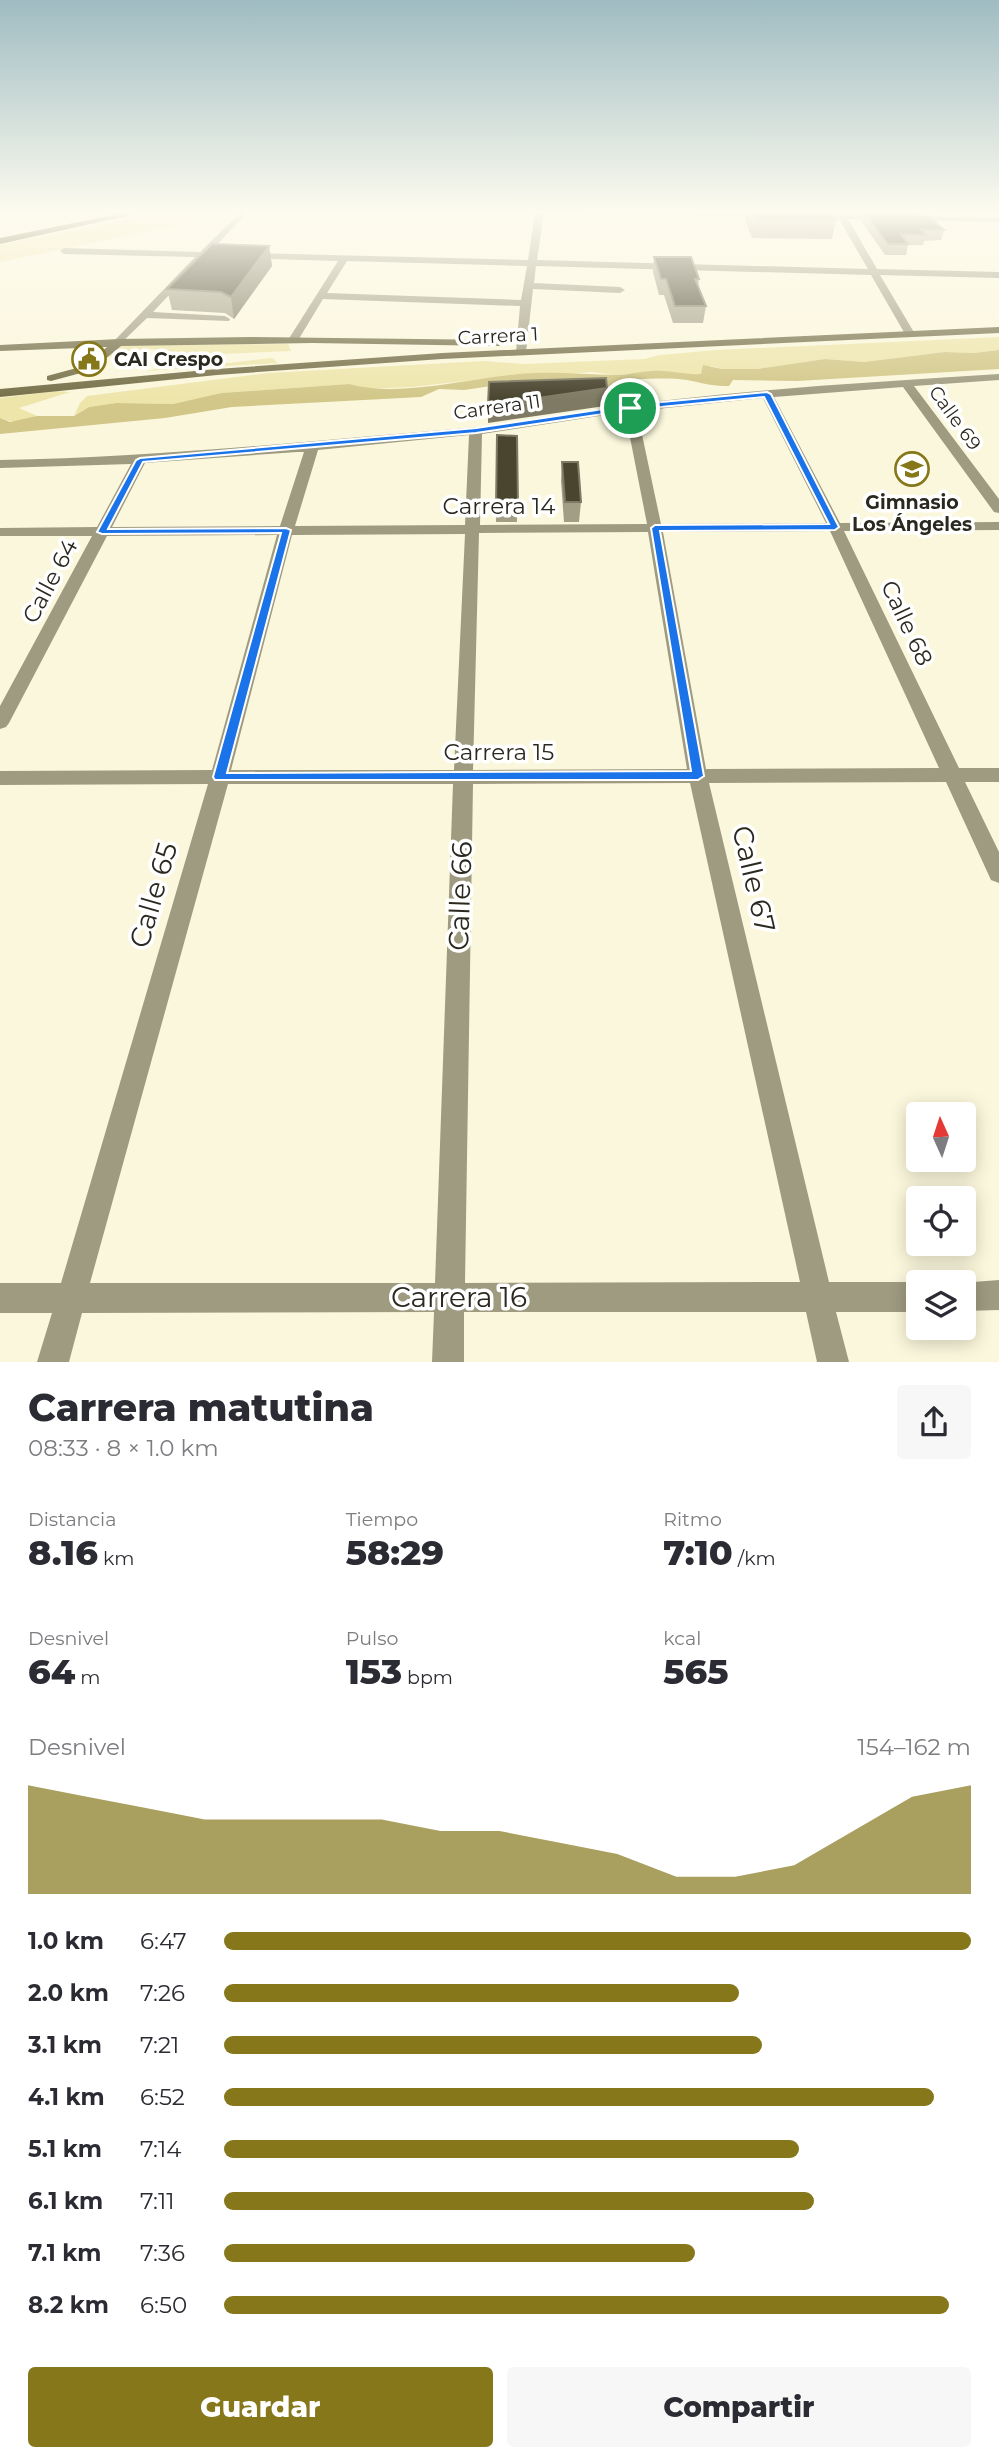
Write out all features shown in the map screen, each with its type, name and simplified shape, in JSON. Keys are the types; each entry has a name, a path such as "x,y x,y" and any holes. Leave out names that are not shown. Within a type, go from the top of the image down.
{"main road":[{"name":"Carrera 1","path":"907,330 999,322"},
{"name":"Carrera 1","path":"0,348 119,342 293,340 521,343 907,330 999,330"},
{"path":"48,379 92,366 119,342"},
{"name":"Carrera 1","path":"0,393 521,343"},
{"path":"76,344 94,349 101,357"},
{"path":"0,381 217,372"}],"street":[{"path":"119,342 187,274"},
{"path":"293,340 334,274"},
{"path":"521,343 529,274"},
{"path":"875,274 907,330"},
{"path":"939,274 999,275"},
{"path":"527,286 620,290"},
{"path":"319,296 525,303"},
{"path":"146,315 225,319"},
{"name":"Carrera 11","path":"0,464 140,460 313,445 476,430 630,408 767,394 999,377"},
{"name":"Calle 69","path":"906,383 999,509"},
{"name":"Calle 68","path":"767,394 835,527 999,874"},
{"name":"Calle 67","path":"630,408 655,528 698,776 833,1362"},
{"name":"Calle 66","path":"448,1362 463,776 476,430"},
{"name":"Calle 65","path":"54,1362 220,777 286,530 313,445"},
{"name":"Calle 64","path":"0,723 140,460"},
{"name":"Carrera 14","path":"0,532 999,526"},
{"name":"Carrera 15","path":"0,778 999,775"},
{"path":"976,1296 999,1295"},
{"name":"Carrera 16","path":"0,1298 906,1297"}],"shaded area":[{"path":"999,337 999,350 974,353 945,352 864,362 825,359 757,369 722,369 711,366 701,374 681,375 655,371 615,375 592,372 558,375 536,373 411,387 367,389 349,384 221,393 173,404 116,403 89,407 74,416 87,396 268,373 483,361 524,364 644,359 716,350"},
{"path":"288,344 291,351 173,356 149,349 108,357 117,345"},
{"path":"999,350 999,369 797,381 733,380 729,386 671,379 631,379 602,389 519,382 464,390 439,389 421,397 232,407 165,418 0,434 0,418 10,422 37,416 74,416 89,407 116,403 173,404 221,393 349,384 370,388 417,388 535,373 616,375 659,371 701,374 703,365 722,369 757,369 825,359 864,362 945,352"},
{"path":"272,358 278,363 145,371 180,365 183,359 229,363"},
{"path":"57,391 70,392 19,408 37,416 19,421 0,418 0,398"}],"building":[{"path":"182,274 248,274 231,297 221,292 167,289"},
{"path":"659,274 697,274 699,279 695,279 706,306 675,306 666,279 661,279"},
{"path":"606,378 607,388 488,405 489,382"},
{"path":"497,435 517,436 518,506 496,506"},
{"path":"562,462 578,462 581,502 565,502"}],"place":[{"name":"CAI Crespo","path":"89,359"},
{"name":"Gimnasio Los Ángeles","path":"912,469"}],"route":[{"path":"767,394 835,527 655,528 698,776 220,777 286,530 102,532 140,460 476,430 630,408 767,394"}]}
